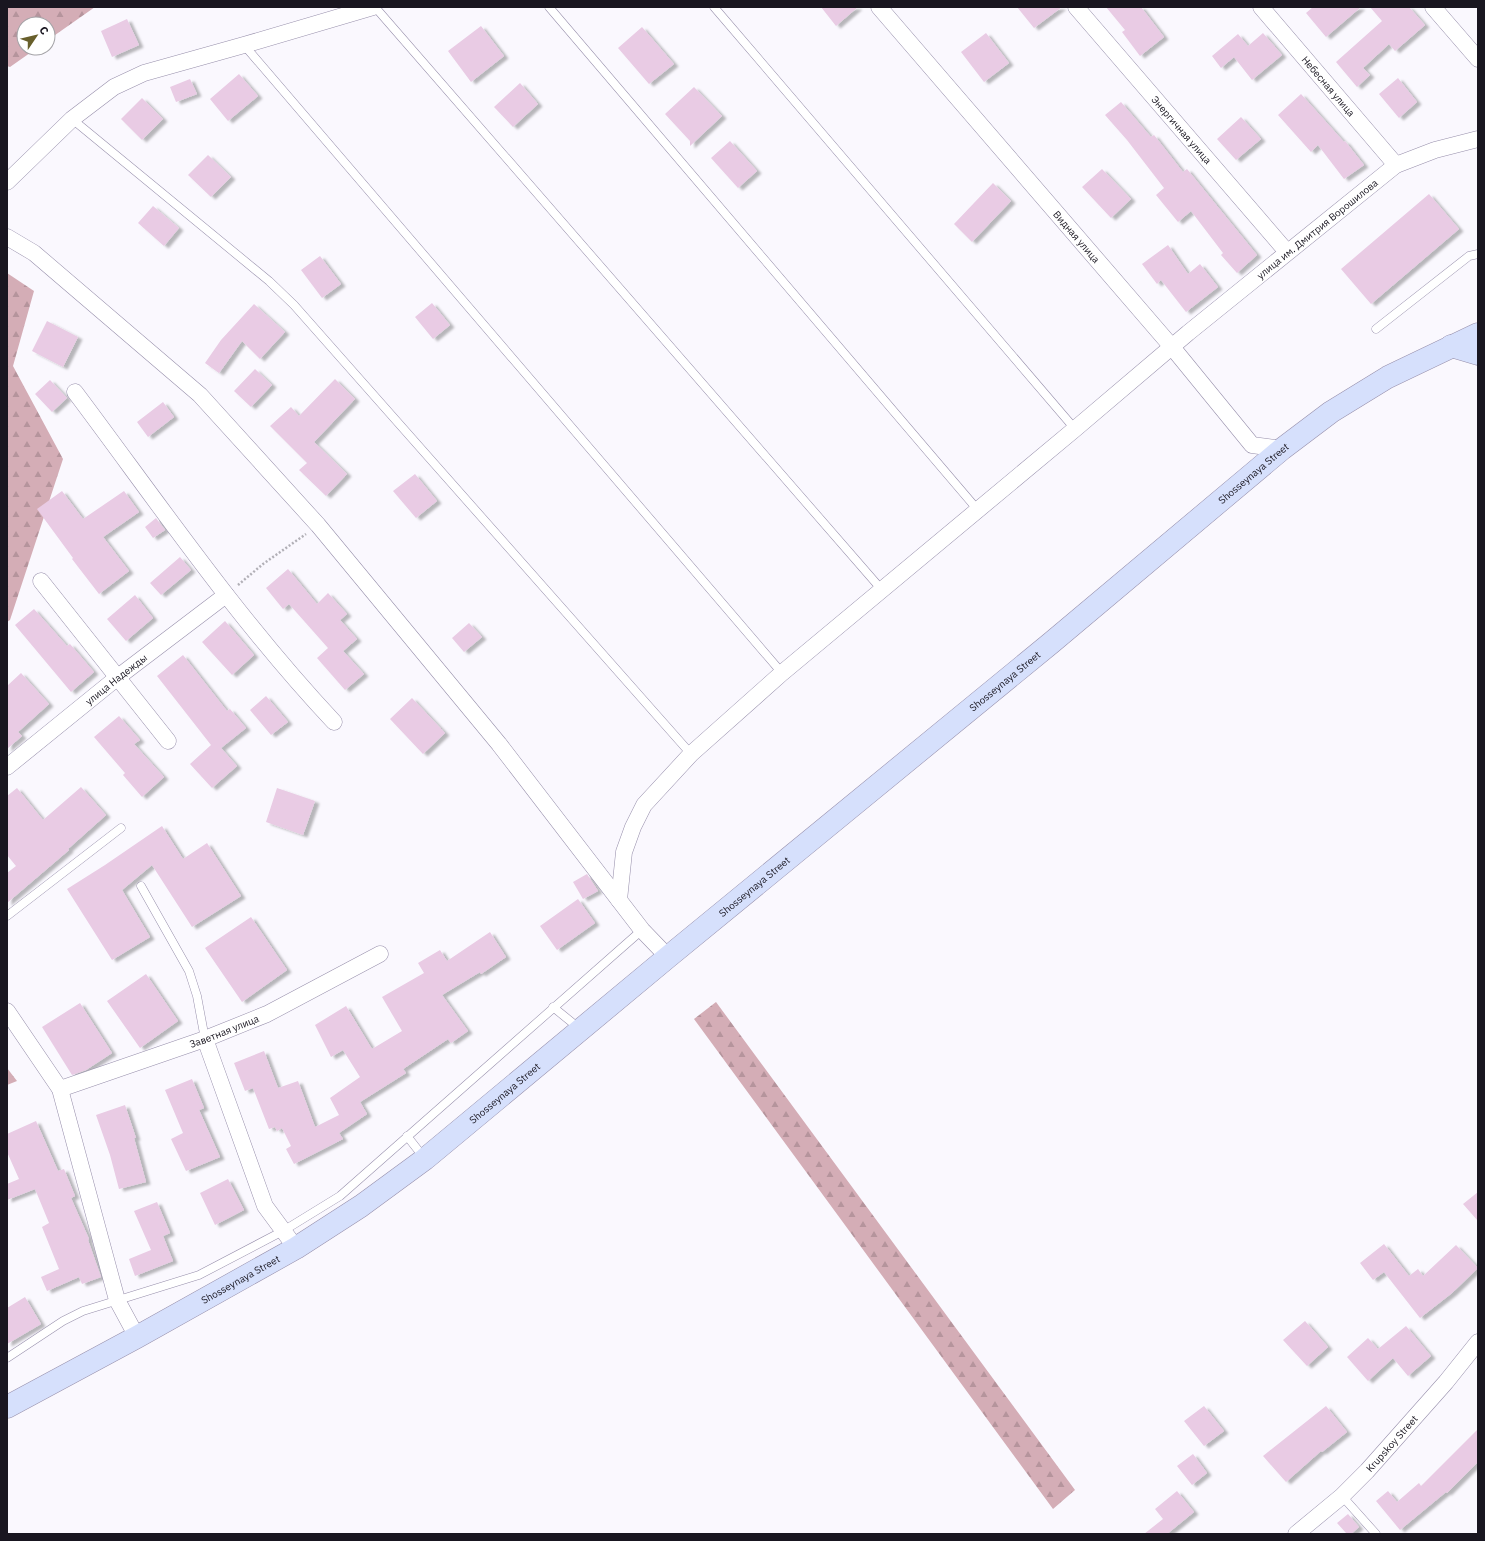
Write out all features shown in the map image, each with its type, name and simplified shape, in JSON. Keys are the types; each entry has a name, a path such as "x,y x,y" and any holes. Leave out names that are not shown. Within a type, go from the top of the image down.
{"street":[{"path":"7,182 72,119 114,87 144,73 374,7"},
{"name":"Видная улица","path":"879,7 1172,347 1252,445 1282,449"},
{"name":"Энергичная улица","path":"1076,7 1287,252"},
{"name":"Небесная улица","path":"1261,7 1396,166"},
{"path":"1433,7 1478,59"},
{"name":"улица им. Дмитрия Ворошилова","path":"619,900 624,852 633,827 644,805 691,754 782,673 1287,252 1396,166 1435,150 1478,139"},
{"path":"7,237 34,253 200,395 318,526 499,744 642,930 668,956"},
{"name":"Shosseynaya Street","path":"7,1407 137,1337 296,1248 361,1206 425,1159 668,956 1038,653 1282,449 1331,412 1388,377 1478,334"},
{"path":"1451,346 1478,354"},
{"path":"75,392 226,595 309,696 334,722"},
{"path":"40,581 168,741"},
{"name":"улица Надежды","path":"7,767 118,677 226,595"},
{"name":"Заветная улица","path":"60,1089 205,1040 268,1014 380,954"},
{"path":"7,1011 60,1089 117,1300 137,1337"},
{"path":"205,1040 265,1206 296,1248"},
{"name":"Krupskoy Street","path":"1296,1534 1342,1496 1367,1471 1446,1382 1478,1342"}],"lane":[{"path":"374,7 882,590"},
{"path":"549,7 977,510"},
{"path":"714,7 1075,429"},
{"path":"244,45 782,673"},
{"path":"72,119 269,281 294,305 691,754"},
{"path":"1376,329 1469,256 1478,254"},
{"path":"7,916 121,828"},
{"path":"141,886 189,972 197,996 205,1040"},
{"path":"7,1358 63,1321 83,1311 199,1275 282,1231 340,1196 552,1007 642,930"},
{"path":"552,1007 580,1029"},
{"path":"407,1136 425,1159"},
{"path":"1342,1496 1376,1534"}],"path":[{"path":"226,595 264,564 318,526"}],"green space":[{"path":"7,7 95,7 56,34 56,16 16,16 16,56 26,56 10,67 7,66"},
{"path":"7,273 34,291 13,366 63,459 10,620 7,622"},
{"path":"716,1002 1075,1490 1053,1509 694,1019"},
{"path":"7,1068 17,1081 7,1085"}],"building":[{"path":"821,7 858,7 836,26"},
{"path":"1017,7 1062,7 1034,28"},
{"path":"1106,7 1141,7 1164,37 1140,56 1122,32 1125,30"},
{"path":"1313,7 1361,7 1326,37 1306,13"},
{"path":"1370,7 1409,7 1425,25 1395,51 1389,44 1363,68 1370,75 1357,87 1336,62 1382,21"},
{"path":"127,19 139,45 112,57 101,31"},
{"path":"481,26 504,56 471,82 448,51"},
{"path":"642,27 674,64 649,84 618,48"},
{"path":"986,33 1009,63 984,82 961,52"},
{"path":"1263,33 1282,55 1252,80 1234,57 1221,68 1212,56 1238,34 1248,46"},
{"path":"239,74 258,96 228,121 210,99"},
{"path":"1398,78 1417,102 1399,118 1379,94"},
{"path":"190,79 197,94 176,102 170,87"},
{"path":"520,83 538,104 513,127 494,107"},
{"path":"694,87 722,116 690,146 690,141 665,114"},
{"path":"1301,94 1344,142 1345,141 1364,165 1344,179 1318,145 1311,152 1278,115"},
{"path":"142,98 163,119 142,140 121,119"},
{"path":"1121,102 1151,137 1154,135 1183,172 1187,169 1257,255 1237,273 1221,255 1223,253 1191,211 1178,222 1156,195 1164,188 1127,140 1105,115"},
{"path":"1241,117 1261,139 1236,160 1217,139"},
{"path":"730,141 757,171 738,188 711,158"},
{"path":"208,155 231,177 211,197 188,175"},
{"path":"1102,169 1131,199 1111,218 1082,187"},
{"path":"993,183 1011,201 972,242 954,224"},
{"path":"1429,194 1459,229 1371,304 1341,269"},
{"path":"153,206 179,228 164,246 138,223"},
{"path":"1168,245 1188,274 1200,264 1218,287 1186,312 1161,280 1157,284 1142,264"},
{"path":"320,256 341,284 322,298 301,270"},
{"path":"432,303 450,325 433,339 415,317"},
{"path":"254,304 285,332 260,359 242,341 219,373 205,363 221,340"},
{"path":"47,321 78,337 63,367 32,351"},
{"path":"255,369 272,385 251,407 234,391"},
{"path":"335,379 355,399 314,442 347,474 326,496 299,470 307,463 270,426 291,407 299,416"},
{"path":"50,380 67,398 52,412 35,394"},
{"path":"163,402 174,417 148,437 137,422"},
{"path":"415,474 437,501 416,518 393,491"},
{"path":"62,491 83,519 124,491 139,512 103,537 129,571 99,594 37,509"},
{"path":"156,518 165,530 153,538 145,527"},
{"path":"180,557 191,570 161,595 150,583"},
{"path":"288,569 317,604 328,593 347,614 340,620 357,639 343,651 364,674 345,690 317,658 328,648 289,604 283,609 266,588"},
{"path":"135,595 153,618 126,641 107,619"},
{"path":"34,609 67,646 70,644 94,672 71,692 15,625"},
{"path":"225,621 254,655 232,675 202,642"},
{"path":"469,623 482,637 464,652 452,638"},
{"path":"183,655 227,711 230,709 246,728 221,748 237,766 212,788 190,764 211,745 157,676"},
{"path":"21,673 49,704 18,732 22,736 7,749 7,686"},
{"path":"266,696 288,722 271,735 250,710"},
{"path":"412,698 445,733 423,754 390,719"},
{"path":"119,716 140,740 134,744 164,777 142,797 123,775 125,773 94,737"},
{"path":"81,787 106,815 68,849 69,850 7,903 7,873 16,866 7,855 7,796 17,788 43,820"},
{"path":"277,788 315,801 303,835 266,822"},
{"path":"162,826 183,859 207,843 241,896 192,927 152,865 122,890 150,937 112,960 67,889"},
{"path":"587,874 598,891 583,899 573,882"},
{"path":"578,899 595,923 557,950 540,926"},
{"path":"251,917 287,970 242,1002 205,948"},
{"path":"490,932 506,957 481,974 480,972 442,995 468,1031 451,1043 448,1039 403,1069 406,1073 360,1102 367,1114 339,1133 343,1139 294,1164 286,1149 291,1146 282,1128 277,1131 275,1127 269,1129 253,1088 245,1091 234,1063 264,1051 278,1088 298,1081 315,1127 339,1115 330,1098 360,1077 343,1050 331,1057 315,1025 346,1006 372,1049 402,1031 382,997 424,973 418,963 440,950 447,961"},
{"path":"146,974 178,1021 140,1048 107,1001"},
{"path":"80,1003 112,1053 86,1070 72,1075 42,1027"},
{"path":"192,1079 204,1108 199,1110 220,1157 186,1171 171,1139 183,1133 165,1090"},
{"path":"125,1105 136,1138 134,1138 146,1182 119,1189 110,1155 96,1115"},
{"path":"36,1121 58,1171 64,1169 75,1196 71,1198 89,1239 88,1240 101,1277 82,1284 79,1277 47,1291 41,1277 59,1269 42,1227 49,1223 35,1189 7,1200 7,1184 19,1179 7,1152 7,1134"},
{"path":"228,1179 244,1210 215,1225 200,1193"},
{"path":"1478,1192 1478,1221 1463,1204"},
{"path":"157,1202 170,1233 163,1236 173,1261 135,1276 129,1259 151,1250 134,1211"},
{"path":"1384,1244 1409,1276 1418,1269 1423,1276 1456,1245 1478,1268 1452,1293 1420,1318 1384,1272 1373,1280 1360,1263"},
{"path":"25,1297 41,1324 7,1344 7,1308"},
{"path":"1305,1321 1328,1347 1307,1366 1283,1340"},
{"path":"1406,1326 1431,1356 1408,1376 1393,1358 1368,1381 1347,1357 1368,1338 1378,1349"},
{"path":"1204,1406 1224,1431 1204,1446 1184,1421"},
{"path":"1326,1406 1347,1432 1322,1452 1321,1451 1286,1482 1263,1456"},
{"path":"1478,1429 1478,1462 1447,1493 1446,1492 1400,1530 1376,1501 1388,1491 1397,1502 1419,1483 1421,1486"},
{"path":"1193,1454 1207,1473 1192,1485 1177,1466"},
{"path":"1177,1491 1194,1512 1167,1534 1144,1534 1163,1519 1155,1509"},
{"path":"1348,1514 1359,1527 1351,1534 1347,1534 1337,1523"}]}
